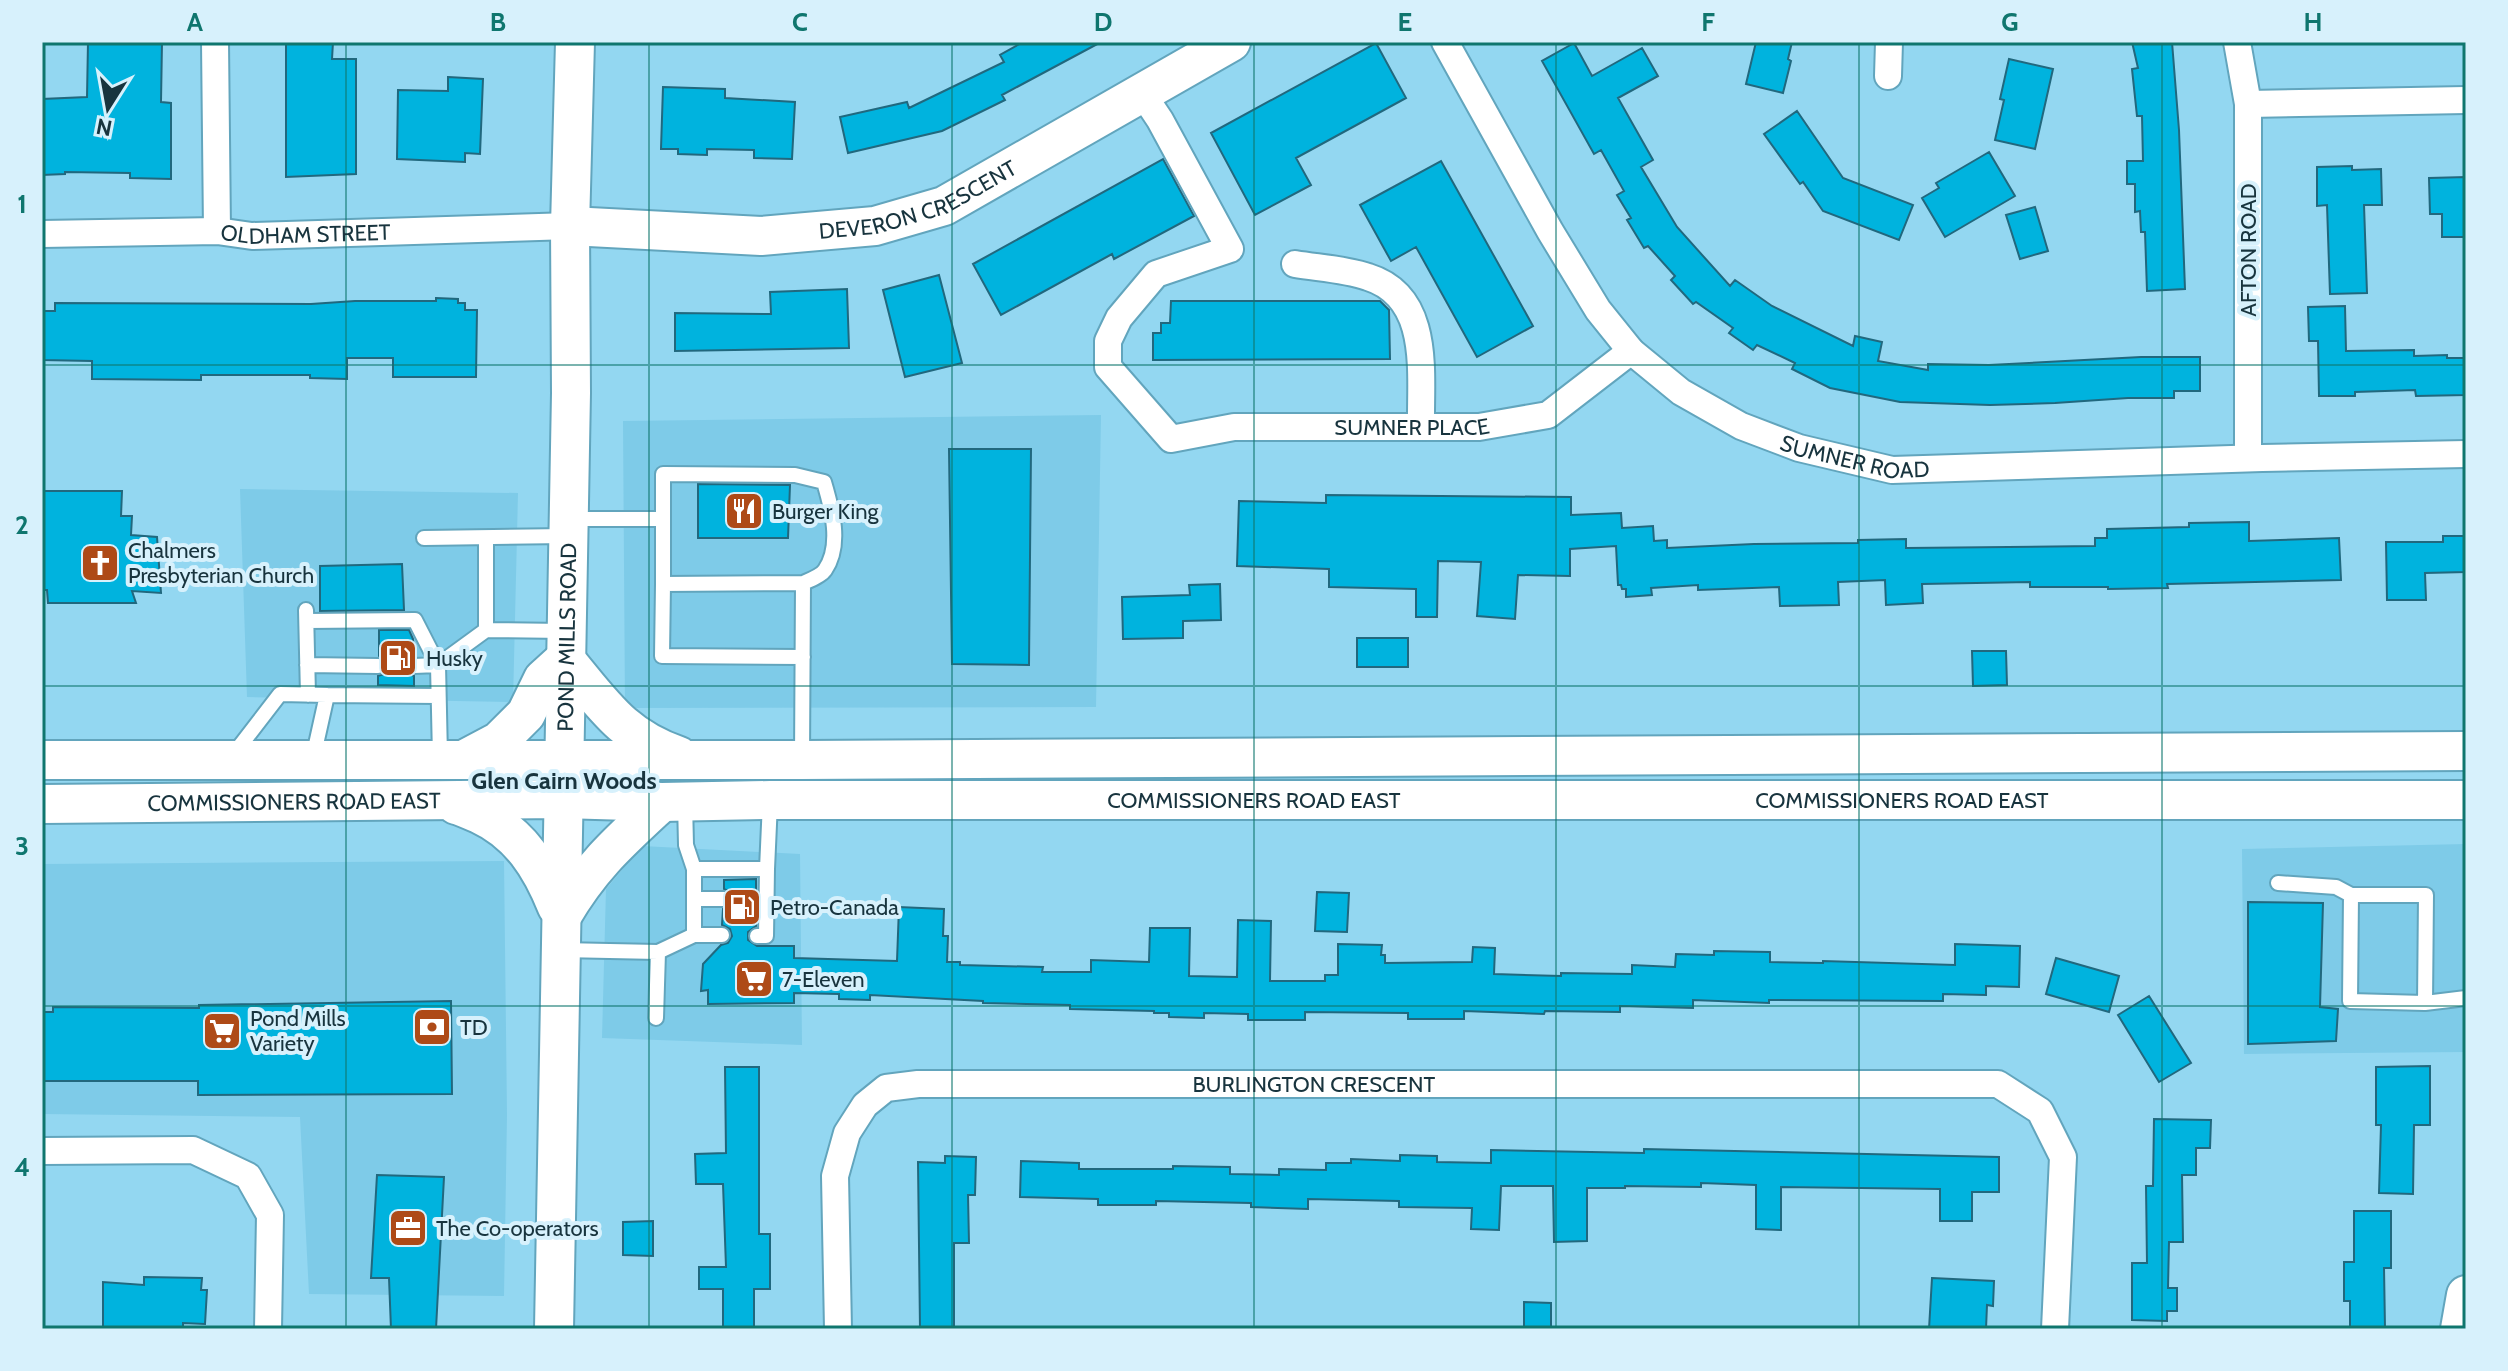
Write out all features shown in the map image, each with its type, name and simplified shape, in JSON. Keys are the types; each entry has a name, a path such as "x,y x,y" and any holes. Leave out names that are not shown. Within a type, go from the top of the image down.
{"main road":[{"name":"POND MILLS ROAD","path":"554,1329 575,42"},
{"name":"DEVERON CRESCENT","path":"570,226 761,236 875,226 944,206 1231,42"},
{"path":"453,759 499,741 526,714 543,679 565,645 621,725 653,747 690,760"},
{"name":"COMMISSIONERS ROAD EAST","path":"42,760 802,760 2466,751"},
{"name":"COMMISSIONERS ROAD EAST","path":"42,804 563,799 673,802 2466,800"},
{"path":"425,800 462,807 497,823 525,847 546,879 561,934"},
{"path":"561,934 579,886 605,854 673,802"},
{"path":"2460,1329 2466,1295"}],"street":[{"path":"215,42 217,231"},
{"name":"SUMNER ROAD","path":"1445,42 1598,310 1631,351 1681,392 1741,426 1799,448 1892,470 2466,454"},
{"path":"1888,76 1889,42"},
{"name":"AFTON ROAD","path":"2237,42 2248,104 2248,458"},
{"name":"SUMNER PLACE","path":"1142,93 1160,120 1230,249 1156,274 1119,318 1108,341 1108,367 1171,439 1234,427 1479,427 1548,415 1631,351"},
{"path":"2248,104 2466,100"},
{"name":"OLDHAM STREET","path":"42,234 217,231 252,236 570,226"},
{"path":"1295,264 1370,277 1391,288 1405,303 1420,339 1421,427"},
{"name":"BURLINGTON CRESCENT","path":"838,1329 835,1176 847,1133 865,1105 886,1088 918,1084 1998,1084 2040,1111 2063,1157 2055,1329"},
{"path":"42,1151 193,1150 248,1176 270,1215 268,1329"}],"lane":[{"path":"663,584 803,583 824,573 833,551 833,516 824,482 795,475 663,474 662,656 803,657"},
{"path":"424,538 486,538 663,519"},
{"path":"486,538 486,630"},
{"path":"802,760 803,583"},
{"path":"308,695 306,616 415,620 438,665 438,696 453,759"},
{"path":"414,666 438,665 486,630 565,645"},
{"path":"307,665 378,666"},
{"path":"229,759 280,694 438,696"},
{"path":"313,759 327,695"},
{"path":"757,936 766,936 761,899 767,869 770,800"},
{"path":"673,802 694,869 694,935"},
{"path":"694,869 767,869"},
{"path":"2278,883 2336,887 2351,895 2426,895 2425,1003"},
{"path":"2351,895 2350,1001 2425,1003 2466,998"},
{"path":"695,899 724,899"},
{"path":"561,934 658,952 694,935 722,935"},
{"path":"656,1018 658,952"}],"shaded area":[{"path":"1101,415 1096,707 625,708 623,421"},
{"path":"240,489 518,493 513,702 247,697"},
{"path":"2466,844 2466,1052 2244,1054 2242,849"},
{"path":"642,846 800,854 802,1045 602,1038 606,889"},
{"path":"504,861 507,1115 504,1296 309,1294 300,1117 42,1114 42,864"}],"building":[{"path":"88,42 162,42 161,102 171,103 171,179 130,178 130,173 65,172 42,175 42,99 87,97"},
{"path":"286,42 333,42 332,59 356,59 356,174 286,177"},
{"path":"1023,42 1101,42 1002,95 1005,100 942,131 848,153 840,117 907,102 909,108 1004,62 1000,55"},
{"path":"1756,42 1792,42 1783,93 1746,84"},
{"path":"2132,42 2172,42 2185,289 2147,291 2145,232 2141,232 2140,211 2135,212 2135,184 2127,184 2127,161 2143,161 2142,116 2137,116 2132,69 2138,68"},
{"path":"1376,43 1406,98 1296,158 1311,185 1255,215 1211,133"},
{"path":"1574,43 1592,76 1642,48 1658,76 1618,98 1653,160 1641,167 1677,227 1730,286 1735,280 1772,306 1853,346 1855,336 1882,342 1878,361 1928,370 1928,364 1989,365 2200,357 2200,391 2174,391 2174,398 2055,403 1990,405 1900,402 1830,388 1792,369 1795,363 1757,345 1753,350 1729,333 1733,328 1696,302 1693,304 1671,280 1675,276 1648,246 1644,248 1627,220 1631,218 1617,195 1624,191 1601,150 1594,154 1542,61"},
{"path":"2009,59 2053,69 2035,149 1995,140"},
{"path":"448,77 483,79 480,154 465,153 465,162 397,159 398,90 448,91"},
{"path":"663,87 725,89 725,98 795,102 792,159 754,158 754,150 707,149 707,155 678,154 678,149 661,149"},
{"path":"1797,111 1843,178 1913,205 1899,240 1823,211 1803,182 1800,184 1764,134"},
{"path":"1989,152 2015,196 1945,237 1922,198 1939,188 1936,183"},
{"path":"1163,159 1194,216 1114,259 1112,254 1001,315 973,264"},
{"path":"1441,161 1533,326 1477,357 1416,247 1391,261 1360,205"},
{"path":"2352,166 2352,170 2381,169 2382,205 2364,205 2367,293 2330,294 2327,205 2317,206 2317,167"},
{"path":"2466,177 2466,237 2442,237 2442,214 2430,214 2429,178"},
{"path":"2035,207 2048,251 2020,259 2006,215"},
{"path":"939,275 962,363 905,377 883,290"},
{"path":"847,289 849,348 675,351 675,313 771,314 770,292"},
{"path":"436,298 458,299 458,303 465,303 465,310 477,310 476,377 393,377 393,358 347,358 347,379 310,378 310,375 201,375 201,380 92,379 92,361 42,360 42,311 55,311 55,303 311,304 436,301"},
{"path":"1171,301 1380,301 1389,310 1390,359 1153,360 1153,333 1161,333 1161,323 1170,323"},
{"path":"2345,306 2346,351 2414,350 2414,356 2466,358 2466,395 2416,396 2415,390 2319,396 2318,341 2309,341 2308,307"},
{"path":"949,449 1031,449 1029,665 952,664"},
{"name":"Burger King","path":"698,484 790,485 788,538 698,538"},
{"name":"Chalmers Presbyterian Church","path":"42,491 122,491 121,516 132,516 131,535 157,537 161,593 132,591 136,603 48,603 47,590 42,590"},
{"path":"1326,495 1571,497 1571,515 1621,513 1622,528 1653,526 1654,541 1667,540 1667,548 1906,539 1906,548 2095,546 2095,538 2107,538 2107,529 2249,522 2249,541 2339,538 2341,580 2167,584 2168,588 2108,589 2030,587 2030,582 1922,584 1923,603 1886,605 1885,580 1838,582 1839,605 1780,606 1779,587 1698,590 1698,585 1651,588 1652,595 1626,597 1626,589 1618,585 1616,546 1570,549 1570,576 1518,575 1515,619 1477,616 1481,562 1438,561 1437,617 1416,617 1416,589 1329,587 1329,569 1237,566 1239,501 1326,503"},
{"path":"2443,536 2466,536 2466,572 2425,573 2426,600 2387,600 2386,542 2443,542"},
{"path":"402,564 404,610 320,611 320,566"},
{"path":"1220,584 1221,620 1183,621 1183,638 1123,639 1122,597 1190,595 1189,585"},
{"path":"379,630 409,630 414,656 406,661 404,667 414,676 414,686 378,685 378,676 384,674 388,667 386,660 379,656"},
{"path":"1357,638 1408,638 1408,667 1357,667"},
{"path":"1972,651 2006,651 2007,685 1973,686"},
{"path":"756,879 756,926 748,932 748,940 757,946 794,946 794,958 897,961 899,907 944,909 943,936 948,936 947,962 1043,967 1042,972 1091,972 1091,960 1149,962 1150,928 1190,928 1189,976 1237,977 1238,920 1271,921 1270,981 1325,981 1325,975 1338,975 1338,944 1382,945 1381,955 1385,955 1385,963 1472,962 1473,947 1495,948 1494,974 1561,976 1561,973 1632,974 1632,965 1675,967 1676,954 1714,955 1714,951 1770,952 1770,962 1955,965 1955,944 2020,946 2019,987 1986,986 1986,995 1943,994 1943,1001 1769,1000 1769,1003 1693,1000 1693,1008 1620,1006 1620,1012 1545,1011 1544,1014 1464,1011 1464,1019 1408,1019 1408,1013 1305,1012 1305,1020 1248,1020 1248,1014 1204,1013 1204,1018 1169,1017 1169,1013 1154,1011 1070,1009 1070,1005 870,995 870,1000 839,999 839,994 794,993 794,1003 708,1004 708,990 701,991 703,964 732,936 730,929 722,925 723,909 730,907 734,900 732,893 724,889 724,880"},
{"path":"1317,892 1349,893 1347,932 1315,931"},
{"path":"2248,902 2323,903 2320,1007 2338,1009 2336,1041 2248,1044"},
{"path":"2056,958 2119,976 2109,1012 2046,994"},
{"path":"2149,996 2191,1063 2159,1082 2118,1015"},
{"path":"451,1001 452,1094 198,1095 198,1081 42,1081 42,1012 53,1012 53,1007 199,1008 199,1005"},
{"path":"2430,1066 2430,1125 2414,1125 2413,1194 2379,1193 2381,1125 2376,1125 2376,1067"},
{"path":"725,1067 759,1067 759,1234 770,1234 770,1289 754,1289 754,1329 723,1329 723,1289 699,1289 699,1267 726,1267 723,1184 696,1184 695,1154 726,1153"},
{"path":"2154,1119 2211,1120 2210,1148 2196,1148 2196,1175 2182,1175 2183,1242 2169,1242 2168,1288 2177,1288 2177,1311 2167,1311 2167,1321 2132,1320 2132,1263 2147,1263 2146,1186 2153,1186"},
{"path":"1644,1149 1999,1157 1999,1192 1972,1192 1972,1221 1940,1221 1940,1189 1781,1187 1781,1230 1756,1229 1756,1185 1701,1183 1701,1187 1587,1188 1587,1241 1554,1242 1553,1186 1501,1186 1499,1230 1471,1229 1472,1208 1399,1207 1399,1201 1308,1199 1308,1209 1251,1207 1251,1203 1156,1201 1156,1205 1098,1205 1098,1199 1020,1197 1021,1161 1079,1163 1079,1169 1230,1167 1230,1174 1279,1175 1279,1169 1326,1170 1326,1163 1351,1163 1351,1159 1400,1161 1400,1155 1437,1156 1437,1162 1491,1163 1491,1150 1644,1153"},
{"path":"945,1156 976,1157 975,1195 968,1195 969,1243 954,1243 954,1329 920,1329 918,1162 945,1163"},
{"name":"The Co-operators","path":"377,1175 444,1177 436,1329 391,1329 389,1278 371,1278"},
{"path":"2354,1211 2391,1211 2391,1268 2384,1268 2385,1329 2350,1329 2350,1301 2344,1301 2344,1262 2354,1262"},
{"path":"653,1221 653,1256 623,1255 623,1222"},
{"path":"144,1277 202,1278 201,1290 207,1290 205,1324 183,1323 183,1329 103,1329 103,1282 144,1285"},
{"path":"1932,1278 1994,1281 1993,1306 1987,1305 1986,1329 1929,1329"},
{"path":"1524,1302 1551,1303 1551,1329 1524,1329"}],"place":[{"name":"Burger King","path":"744,511"},
{"name":"Chalmers Presbyterian Church","path":"100,563"},
{"name":"Husky","path":"398,658"},
{"name":"Petro-Canada","path":"742,907"},
{"name":"7-Eleven","path":"754,979"},
{"name":"TD","path":"432,1027"},
{"name":"Pond Mills Variety","path":"222,1031"},
{"name":"The Co-operators","path":"408,1228"}],"district":[{"name":"Glen Cairn Woods","path":"564,781"}]}
